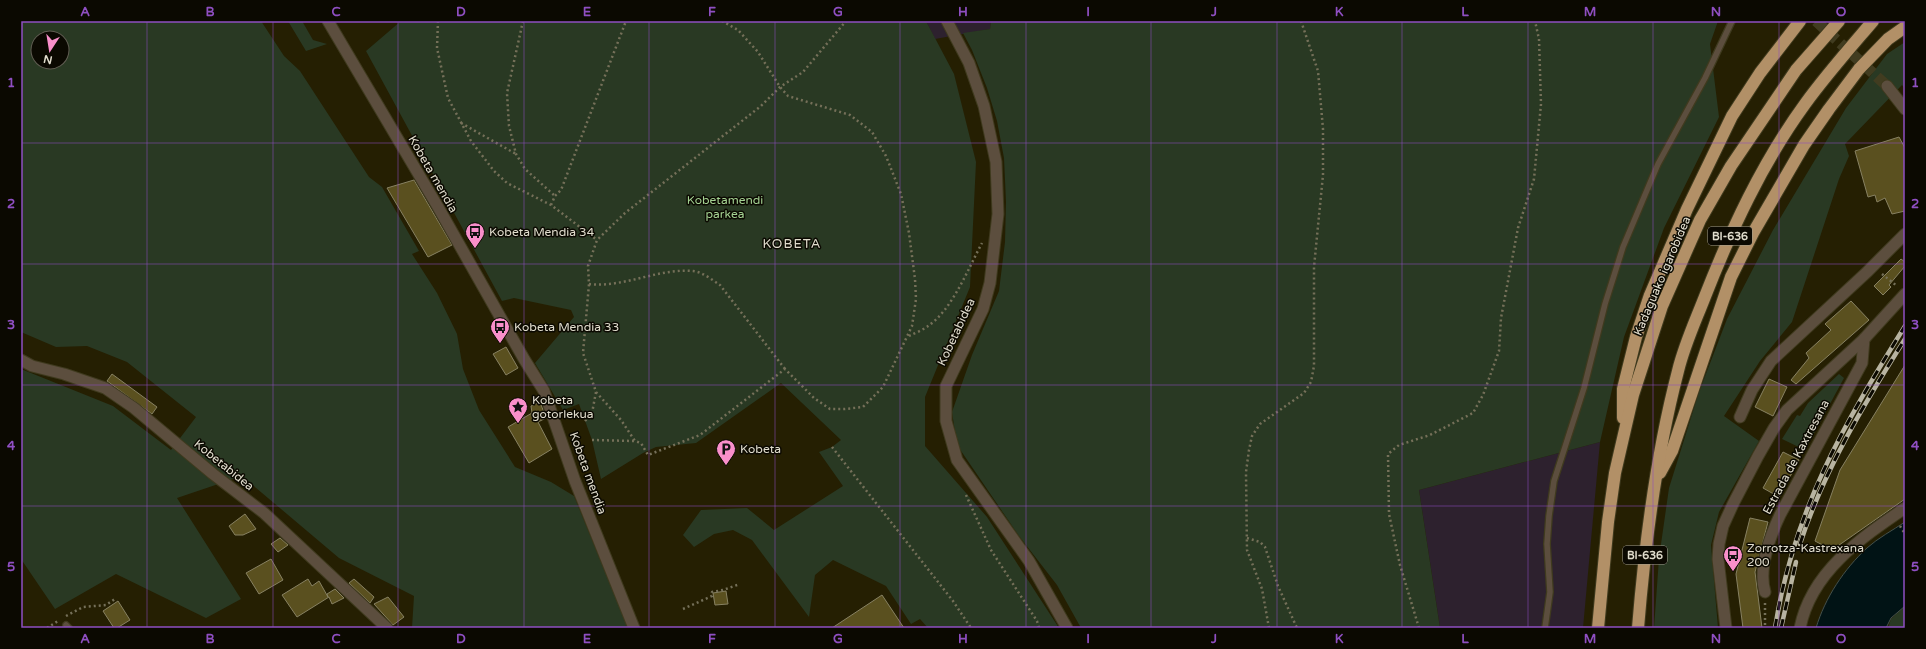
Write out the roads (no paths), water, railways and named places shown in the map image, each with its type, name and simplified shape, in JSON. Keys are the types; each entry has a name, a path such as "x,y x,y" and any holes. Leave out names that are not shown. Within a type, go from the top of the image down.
{"highway":[{"path":"1624,435 1623,389 1636,337 1656,281 1687,209 1732,116 1760,73 1800,21"},
{"name":"Kadaguako igarobidea","path":"1598,628 1608,522 1615,473 1633,395 1662,306 1700,220 1731,166 1796,70 1839,21"},
{"name":"BI-636","path":"1638,628 1642,572 1663,437 1678,369 1706,295 1732,230 1754,185 1798,115 1831,70 1873,21"},
{"path":"1655,483 1672,450 1697,372 1731,277 1754,233 1804,145 1828,109 1859,68 1888,39 1905,27"}],"street":[{"name":"Kobeta mendia","path":"328,21 438,207 524,359 544,391 575,482 634,628"},
{"name":"Kobetabidea","path":"947,21 969,63 984,106 996,162 998,214 990,283 983,309 946,386 946,422 957,460 1029,561 1067,628"},
{"path":"1887,86 1905,109"},
{"path":"1740,417 1752,390 1771,361 1873,266 1905,234"},
{"path":"1726,628 1718,559 1723,526 1733,504 1774,428 1787,410 1864,339 1905,294"},
{"name":"Estrada de Kaxtresana","path":"1764,592 1762,581 1770,537 1780,515 1862,363 1864,339"},
{"name":"Kobetabidea","path":"21,360 32,366 64,374 105,388 134,408 213,474 264,513 387,628"},
{"path":"1800,628 1803,611 1828,570 1863,537 1905,508"}],"lane":[{"path":"1546,628 1550,592 1547,544 1548,516 1554,481 1584,388 1623,247 1658,164 1705,78 1732,21"}],"tunnel":[{"path":"1816,21 1887,86"}],"railway":[{"path":"1775,628 1783,585 1808,507 1842,434 1861,399 1905,326"},
{"path":"1800,544 1821,490 1846,438 1905,339"},
{"path":"1781,628 1796,562"}],"place":[{"name":"Kobeta Mendia 34","path":"475,249"},
{"name":"Kobeta Mendia 33","path":"500,344"},
{"name":"Kobeta gotorlekua","path":"518,424"},
{"name":"Kobeta","path":"726,466"},
{"name":"Zorrotza-Kastrexana 200","path":"1733,572"}],"district":[{"name":"KOBETA","path":"792,244"}],"park label":[{"name":"Kobetamendi parkea","path":"725,207"}]}
